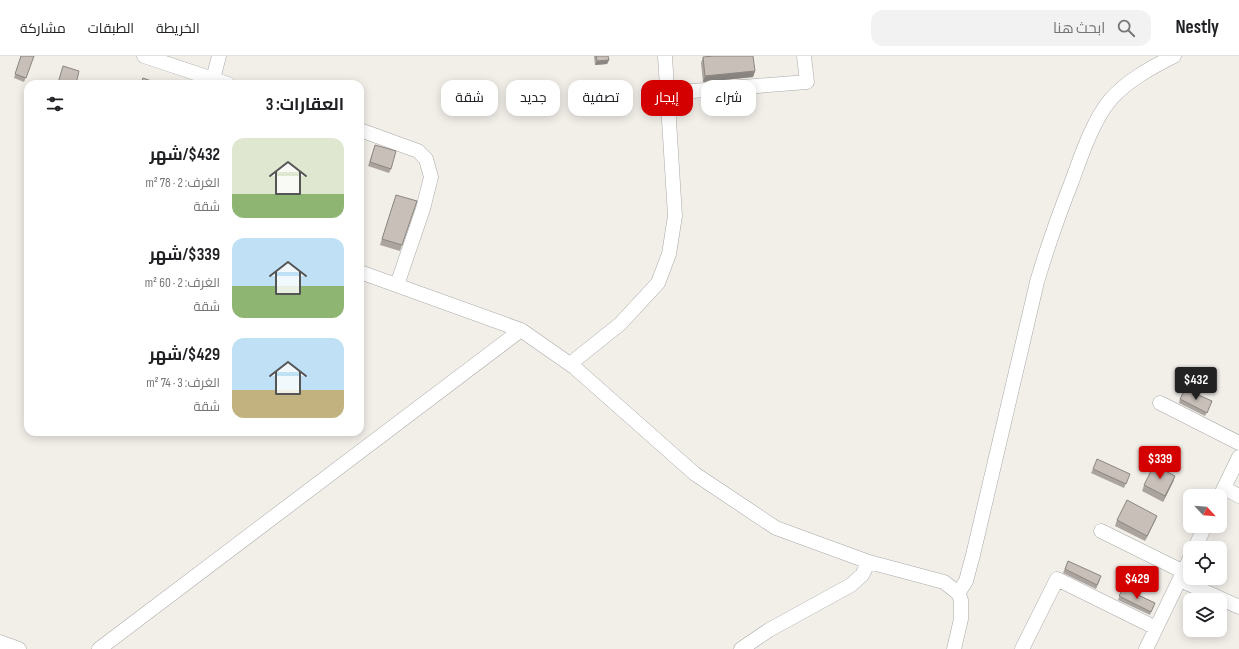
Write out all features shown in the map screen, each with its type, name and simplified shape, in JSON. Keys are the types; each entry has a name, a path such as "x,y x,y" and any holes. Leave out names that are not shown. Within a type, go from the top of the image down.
{"lane":[{"path":"144,56 215,80"},
{"path":"212,79 219,56"},
{"path":"665,56 667,80"},
{"path":"693,91 807,82 804,56"},
{"path":"958,593 966,581 973,555 1037,282 1048,247 1081,157 1097,121 1110,100 1131,81 1157,64 1174,56"},
{"path":"570,364 620,324 658,283 669,254 674,216 669,116"},
{"path":"364,131 418,150 426,159 431,177 397,285"},
{"path":"364,273 521,330 570,364 694,474 776,528 869,562 937,578 944,582 958,593 961,600 961,619 954,649"},
{"path":"99,649 521,330"},
{"path":"1160,403 1239,443"},
{"path":"1223,489 1239,457"},
{"path":"1227,493 1239,496"},
{"path":"1101,530 1239,607"},
{"path":"741,649 769,630 851,585 862,575 869,562"},
{"path":"1146,649 1182,576"},
{"path":"1022,649 1057,579 1156,628"},
{"path":"0,642 19,649"}],"building":[{"path":"21,56 34,56 26,78 15,74"},
{"path":"596,56 608,56 609,60 597,61"},
{"path":"753,56 755,71 705,76 703,57"},
{"path":"63,66 79,71 77,80 59,80"},
{"path":"375,145 396,151 391,169 370,162"},
{"path":"396,195 417,201 402,245 382,239"},
{"path":"1185,389 1212,401 1207,413 1180,399"},
{"path":"1097,459 1130,474 1126,484 1093,469"},
{"path":"1154,465 1175,476 1165,496 1144,485"},
{"path":"1127,500 1157,516 1147,536 1117,520"},
{"path":"1068,561 1101,576 1097,585 1065,569"},
{"path":"1123,588 1155,603 1151,612 1119,596"}]}
